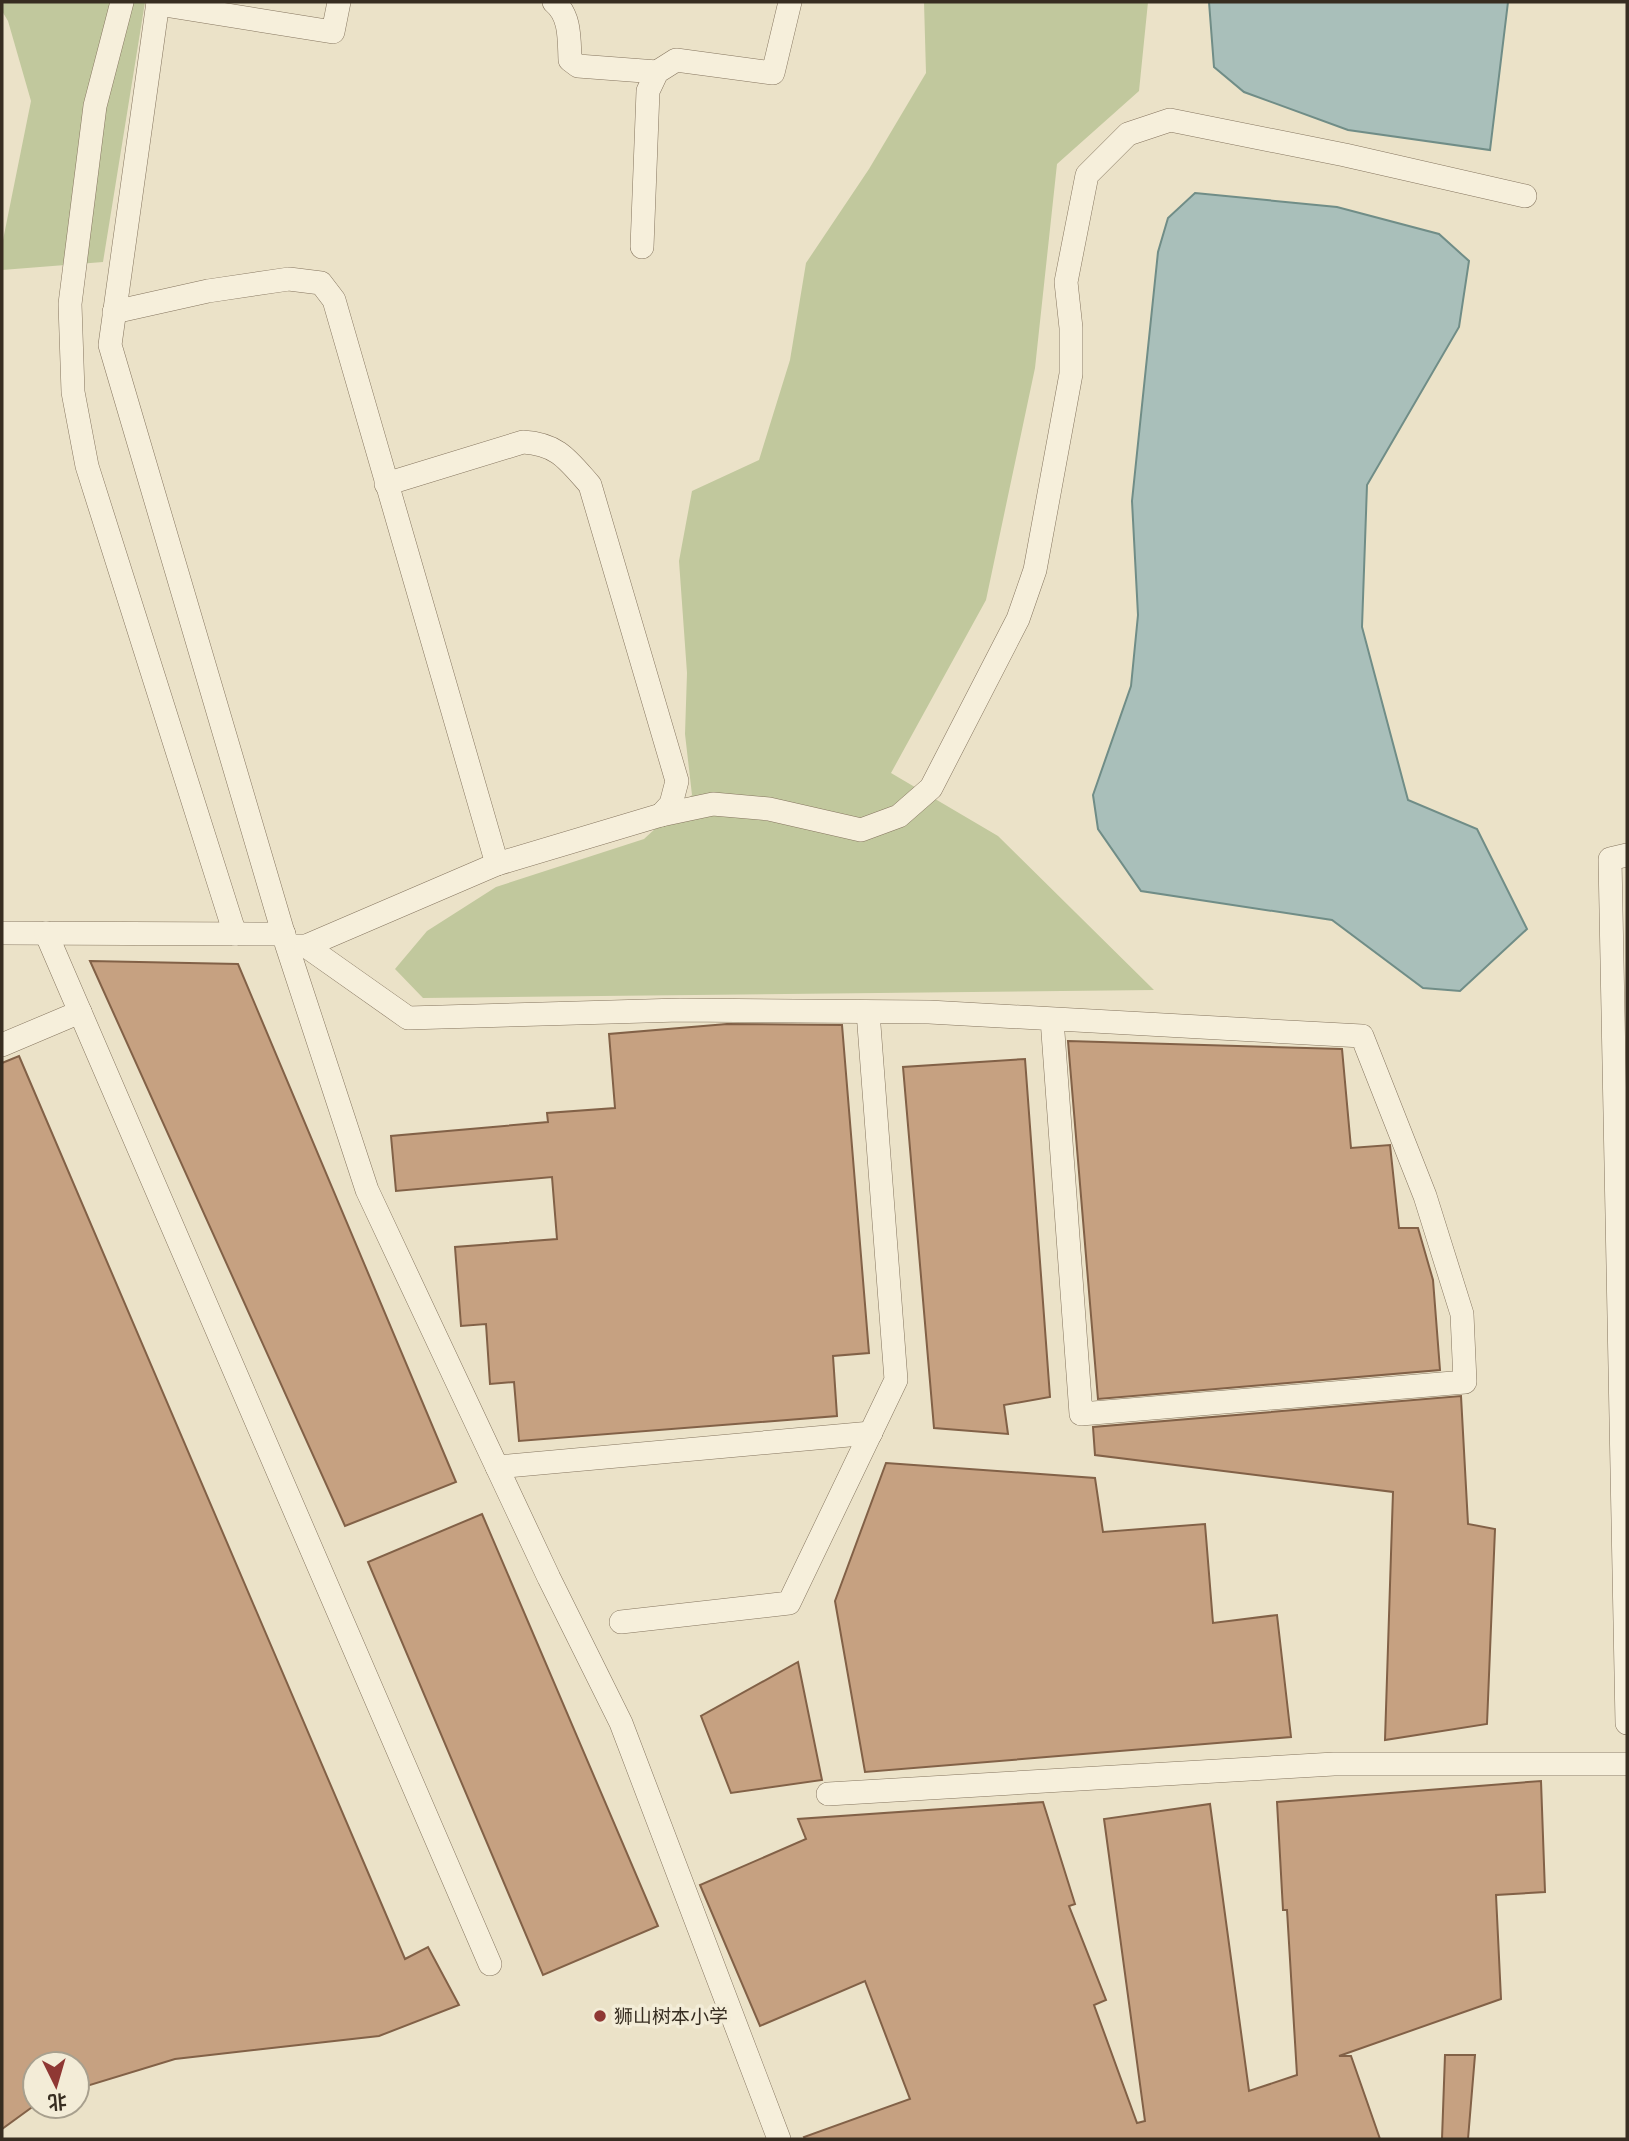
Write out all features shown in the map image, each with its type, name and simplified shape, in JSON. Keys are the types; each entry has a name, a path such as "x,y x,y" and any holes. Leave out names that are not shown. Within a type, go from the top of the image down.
{"street":[{"path":"122,2 95,106 70,304 74,393 87,466 234,934"},
{"path":"339,2 333,32 158,3 110,345 367,1190 621,1723 779,2139"},
{"path":"554,2 562,9 568,27 570,61 578,66 657,72"},
{"path":"642,247 648,91 657,72 676,60 773,73 790,2"},
{"path":"292,942 497,864 662,815 713,803 769,809 860,830 900,816 931,788 1018,619 1035,570 1072,374 1066,282 1087,175 1128,134 1170,120 1345,155 1525,196"},
{"path":"114,312 208,291 289,279 321,283 334,300 497,864"},
{"path":"386,484 523,442 544,443 566,457 582,475 590,485 677,781 671,804 662,815"},
{"path":"1627,855 1610,859 1627,1723"},
{"path":"2,933 234,934 292,942 408,1018 680,1010 929,1012 1362,1036 1425,1196 1462,1314 1465,1382 1081,1414 1052,1019"},
{"path":"46,933 490,1964"},
{"path":"2,1045 80,1012"},
{"path":"621,1622 789,1602 896,1380 868,1012"},
{"path":"497,1467 871,1433"},
{"path":"828,1794 1334,1764 1627,1764"}],"green space":[{"path":"2,2 145,2 103,262 2,270 2,245 31,101 8,21 2,11"},
{"path":"924,2 1148,2 1139,91 1057,164 1035,368 986,600 891,773 998,836 1154,990 423,998 395,969 427,931 496,887 644,839 692,795 685,734 687,673 679,561 692,491 759,460 790,360 806,263 869,169 926,73"}],"water":[{"path":"1209,2 1508,2 1490,150 1348,130 1244,92 1214,67"},
{"path":"1195,193 1337,207 1439,234 1469,261 1459,327 1367,485 1362,627 1408,800 1477,829 1527,929 1460,991 1423,988 1332,920 1141,891 1098,829 1093,795 1131,686 1138,615 1132,501 1158,252 1168,218"}],"building":[{"path":"90,961 238,964 456,1482 345,1526"},
{"path":"727,1024 842,1025 869,1353 833,1356 837,1416 519,1441 514,1382 490,1384 486,1324 461,1326 455,1247 557,1239 552,1177 396,1191 391,1136 548,1122 547,1113 615,1108 609,1034"},
{"path":"1068,1041 1342,1049 1351,1148 1390,1145 1399,1228 1418,1228 1433,1280 1440,1370 1098,1399"},
{"path":"19,1056 405,1959 428,1947 459,2005 379,2036 175,2059 91,2085 91,2050 21,2050 21,2115 2,2129 2,1063"},
{"path":"1025,1059 1050,1397 1004,1405 1008,1434 934,1428 903,1067"},
{"path":"1461,1396 1468,1524 1495,1529 1487,1724 1385,1740 1393,1492 1095,1455 1093,1427"},
{"path":"886,1463 1095,1478 1103,1532 1205,1524 1213,1623 1277,1615 1291,1737 865,1772 835,1601"},
{"path":"482,1514 658,1926 543,1975 368,1562"},
{"path":"798,1662 822,1780 731,1793 701,1716"},
{"path":"1541,1781 1545,1892 1496,1895 1501,1999 1339,2056 1351,2056 1380,2139 805,2139 804,2137 910,2099 865,1981 760,2026 700,1885 806,1839 798,1819 1043,1802 1075,1904 1069,1906 1106,2000 1094,2005 1137,2123 1145,2121 1104,1819 1210,1804 1249,2091 1297,2075 1277,1802"},
{"path":"1445,2055 1475,2055 1468,2139 1442,2139"}],"place":[{"name":"狮山树本小学","path":"600,2016"}]}
